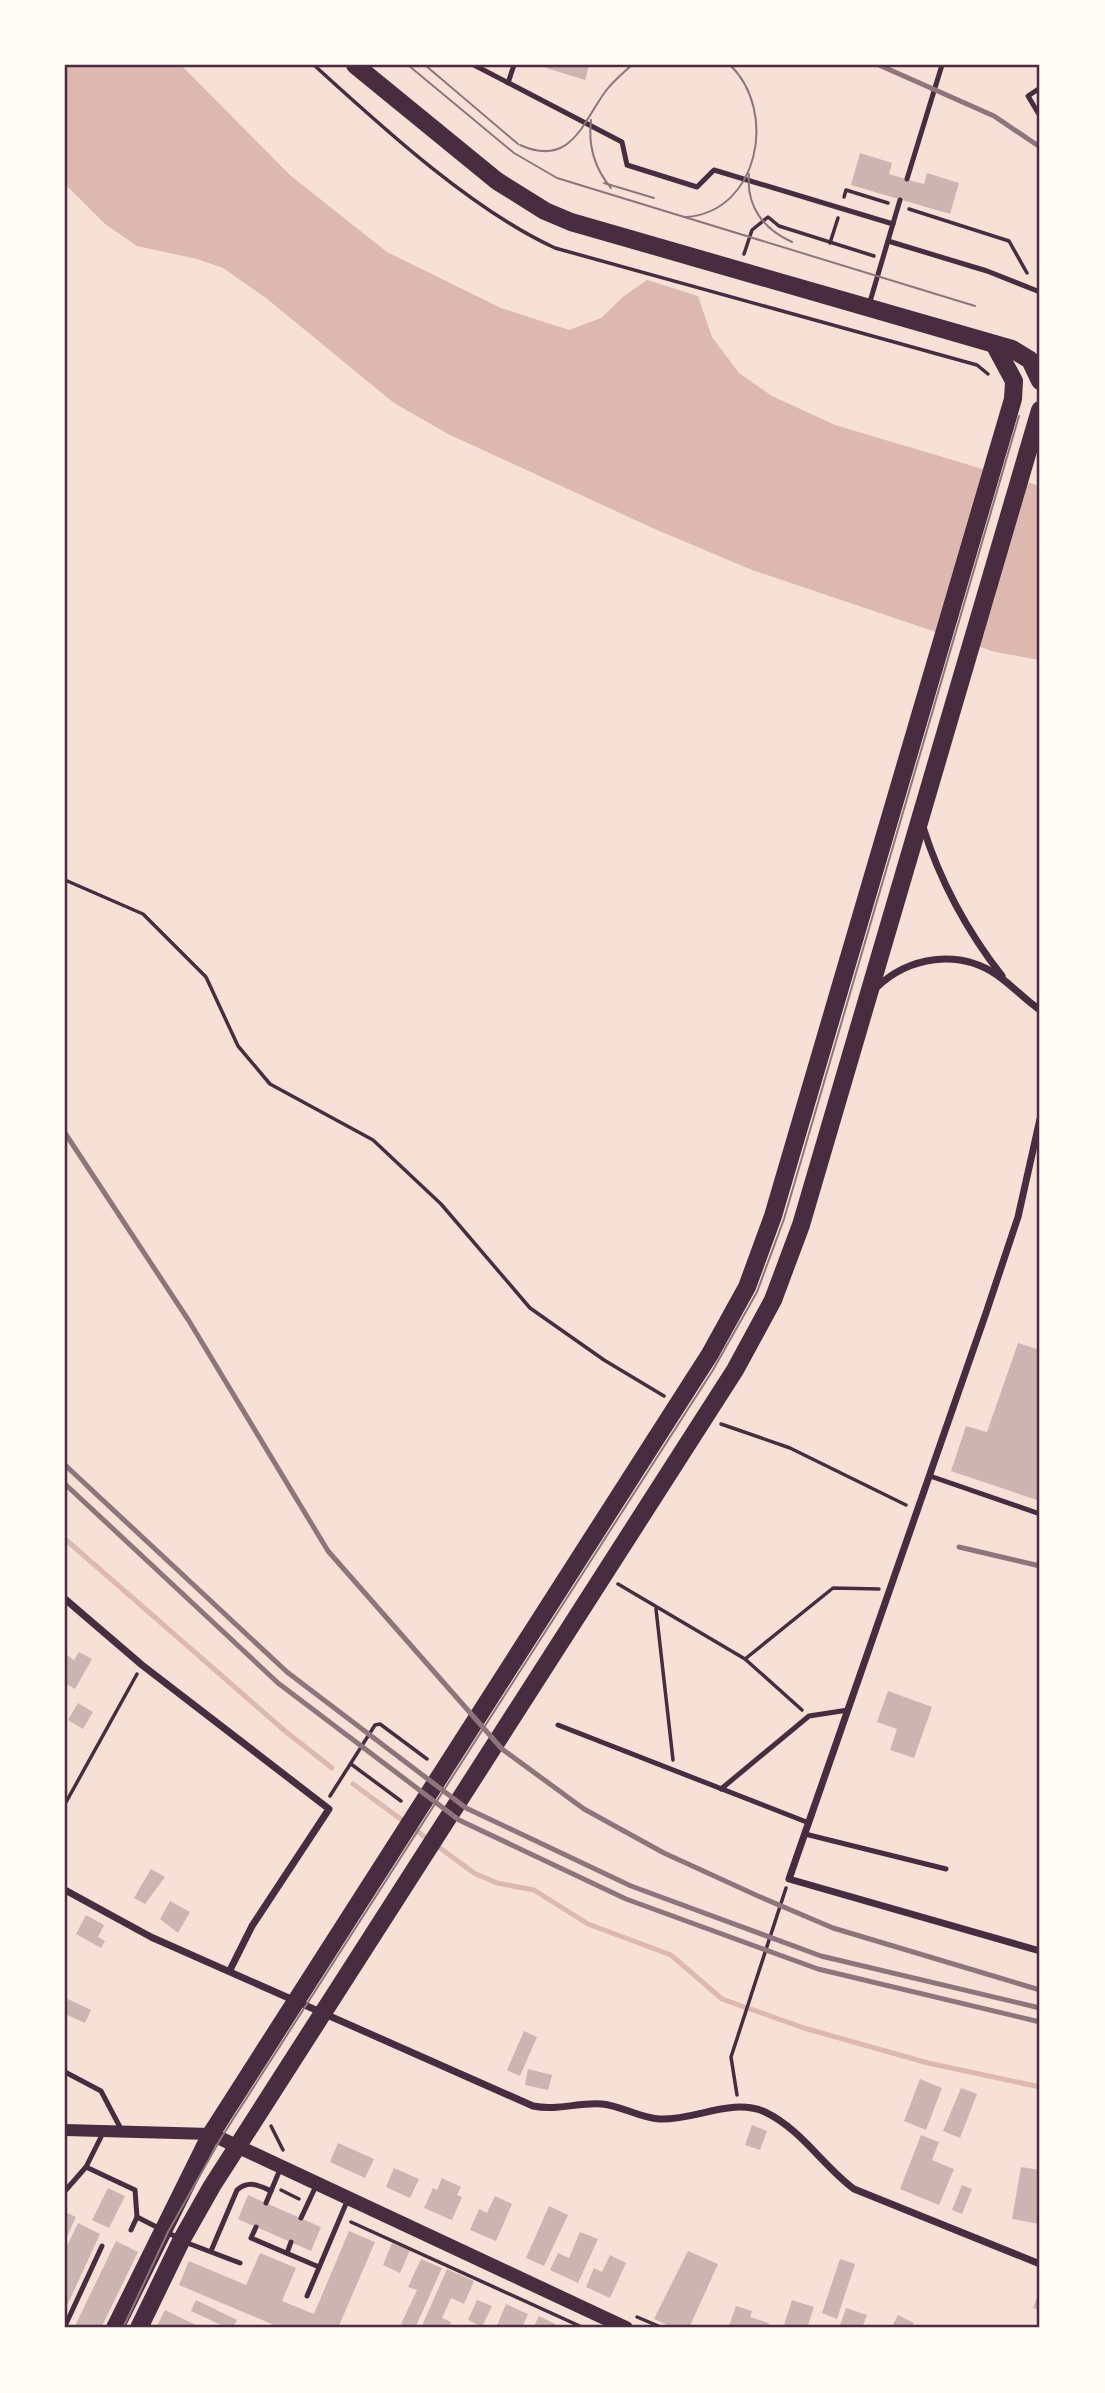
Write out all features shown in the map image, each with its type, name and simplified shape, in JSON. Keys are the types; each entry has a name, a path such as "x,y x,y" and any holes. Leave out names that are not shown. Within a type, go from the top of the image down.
{"highway":[{"path":"355,65 497,181 545,211 611,235 1012,349 1030,360 1040,381"},
{"path":"115,2328 211,2134 704,1364 747,1287 765,1240 1009,413 1014,382 994,345"},
{"path":"139,2328 182,2238 237,2146 756,1336 789,1262 1038,415"}],"main road":[{"path":"211,2134 626,2328"}],"street":[{"path":"920,818 950,894 977,942 1009,985"},
{"path":"868,997 901,969 929,960 972,963 1009,985 1040,1010"},
{"path":"1040,1119 1018,1217 789,1879 1040,1951"},
{"path":"65,1599 142,1665 329,1809 252,1926 230,1970"},
{"path":"65,1890 151,1937 533,2106 559,2108 599,2104 658,2119 740,2107 767,2113 788,2127 834,2174 854,2189 1040,2264"},
{"path":"65,2130 211,2134"}],"lane":[{"path":"474,65 622,142 627,165 697,187 714,170 893,223"},
{"path":"508,83 514,65"},
{"path":"907,179 942,65"},
{"path":"1040,88 1027,96 1040,116"},
{"path":"868,308 900,203"},
{"path":"888,242 987,271 1040,292"},
{"path":"930,1476 1040,1514"},
{"path":"721,1789 809,1716 848,1709"},
{"path":"558,1724 674,1772 809,1822"},
{"path":"805,1834 946,1869"},
{"path":"65,2072 101,2091 123,2133"},
{"path":"65,2191 86,2167 104,2131"},
{"path":"86,2167 135,2190 137,2217 131,2230"},
{"path":"266,2203 281,2167"},
{"path":"211,2251 237,2190 244,2184 253,2183 272,2189"},
{"path":"302,2218 317,2183"},
{"path":"306,2296 348,2198"},
{"path":"137,2217 240,2263"},
{"path":"256,2227 251,2238 319,2267"},
{"path":"287,2253 291,2242"},
{"path":"65,2326 102,2246"}],"path":[{"path":"846,190 900,203 1009,240 1027,273 1034,276"},
{"path":"761,221 768,217 779,226 883,258"},
{"path":"65,880 143,914 206,977 238,1046 270,1084 373,1140 441,1204 530,1308 604,1360 672,1401"},
{"path":"711,1420 790,1448 918,1511"},
{"path":"614,1581 656,1609 745,1659 809,1716"},
{"path":"745,1659 833,1588 890,1589"},
{"path":"656,1609 674,1772"},
{"path":"65,1804 142,1665"},
{"path":"325,1805 375,1725 380,1724 428,1759"},
{"path":"351,1764 401,1801"},
{"path":"740,2107 731,2057 789,1879"},
{"path":"272,2189 308,2203"},
{"path":"340,2217 584,2328"}],"shaded area":[{"path":"65,65 181,65 291,176 387,252 501,308 569,330 601,318 624,296 647,280 698,296 712,337 739,373 772,396 835,425 1040,486 1040,660 995,652 752,570 657,530 448,434 394,403 266,298 223,268 197,259 137,246 105,224 65,184"}],"pier":[{"path":"986,466 1027,478 976,650 936,636"}],"building":[{"path":"537,65 589,65 585,80"},
{"path":"860,153 892,163 889,174 924,184 927,173 959,183 950,214 851,185"},
{"path":"1018,1343 1040,1350 1040,1501 951,1471 966,1426 987,1432"},
{"path":"79,1652 92,1659 75,1689 65,1683 65,1654 74,1660"},
{"path":"888,1691 932,1707 914,1758 890,1750 897,1729 877,1722"},
{"path":"78,1703 93,1712 83,1729 68,1720"},
{"path":"151,1869 165,1877 145,1904 134,1898"},
{"path":"170,1901 190,1912 178,1933 160,1919"},
{"path":"86,1915 104,1925 98,1937 105,1941 101,1948 76,1934"},
{"path":"68,1999 91,2010 85,2023 65,2014"},
{"path":"524,2031 537,2037 520,2076 507,2070"},
{"path":"528,2069 552,2075 548,2090 525,2085"},
{"path":"920,2079 942,2088 926,2130 904,2121"},
{"path":"961,2088 977,2094 960,2138 943,2131"},
{"path":"752,2125 767,2131 760,2150 745,2145"},
{"path":"921,2135 939,2142 932,2160 954,2169 939,2205 900,2189"},
{"path":"338,2143 374,2159 365,2178 330,2162"},
{"path":"1021,2167 1040,2170 1040,2224 1012,2219"},
{"path":"394,2168 419,2179 410,2198 386,2187"},
{"path":"442,2178 461,2187 457,2195 462,2197 452,2220 424,2208 433,2188 437,2190"},
{"path":"962,2185 972,2189 962,2214 952,2210"},
{"path":"108,2188 125,2196 109,2228 92,2220"},
{"path":"248,2195 321,2227 311,2251 238,2219"},
{"path":"495,2196 512,2204 496,2241 470,2230 479,2209 487,2213"},
{"path":"549,2206 568,2215 544,2266 526,2258"},
{"path":"65,2212 76,2217 65,2241"},
{"path":"78,2223 100,2234 65,2310 65,2250"},
{"path":"349,2231 375,2242 338,2328 281,2328 179,2285 189,2261 246,2285 260,2253 296,2268 282,2301 314,2314"},
{"path":"580,2232 598,2239 578,2283 550,2270 558,2253 569,2258"},
{"path":"116,2241 138,2252 101,2328 74,2328"},
{"path":"392,2243 410,2250 400,2273 383,2265"},
{"path":"688,2251 718,2264 689,2328 674,2328 654,2319"},
{"path":"610,2255 626,2263 610,2298 586,2287 594,2268 602,2272"},
{"path":"421,2259 442,2268 415,2328 410,2328 401,2324 417,2290 408,2287"},
{"path":"840,2259 855,2264 837,2319 822,2313"},
{"path":"447,2269 474,2281 464,2304 451,2298 442,2318 451,2322 448,2328 421,2328"},
{"path":"1040,2289 1040,2310 1033,2308"},
{"path":"196,2300 237,2320 233,2328 227,2328 191,2311"},
{"path":"477,2300 492,2306 482,2327 468,2320"},
{"path":"792,2300 814,2307 807,2328 783,2328"},
{"path":"506,2304 528,2314 522,2328 496,2328"},
{"path":"736,2306 752,2311 750,2317 769,2323 767,2328 729,2326"},
{"path":"846,2308 867,2315 862,2328 839,2328"},
{"path":"165,2310 202,2328 156,2328"},
{"path":"898,2315 914,2323 911,2328 891,2328"},
{"path":"539,2316 555,2324 553,2328 533,2328"}],"waterway":[{"path":"65,1539 285,1731 332,1768"},
{"path":"353,1784 474,1873 497,1883 534,1890 588,1924 671,1955 722,1999 804,2028 928,2063 1040,2087"}],"tram line":[{"path":"408,65 514,153 557,178 975,306"},
{"path":"425,65 518,144"},
{"path":"520,145 537,151 552,151 564,146 582,128 608,88 632,65"},
{"path":"686,217 711,211 730,198 745,179 753,156 756,132 754,107 745,85 730,65"},
{"path":"591,120 594,156 611,188"},
{"path":"749,174 750,196 758,215 773,230 792,242"},
{"path":"604,183 654,198"},
{"path":"123,2328 168,2232 221,2138 713,1370 757,1292 784,1219 1019,416"}],"railway":[{"path":"879,65 994,116 1040,147"},
{"path":"65,1133 189,1321 328,1551 502,1749 584,1809 664,1853 758,1896 833,1928 1040,1990"},
{"path":"65,1465 287,1672 466,1808 631,1886 821,1956 1040,2008"},
{"path":"65,1484 278,1683 459,1820 626,1899 818,1969 1040,2022"},
{"path":"959,1547 1040,1566"}]}
